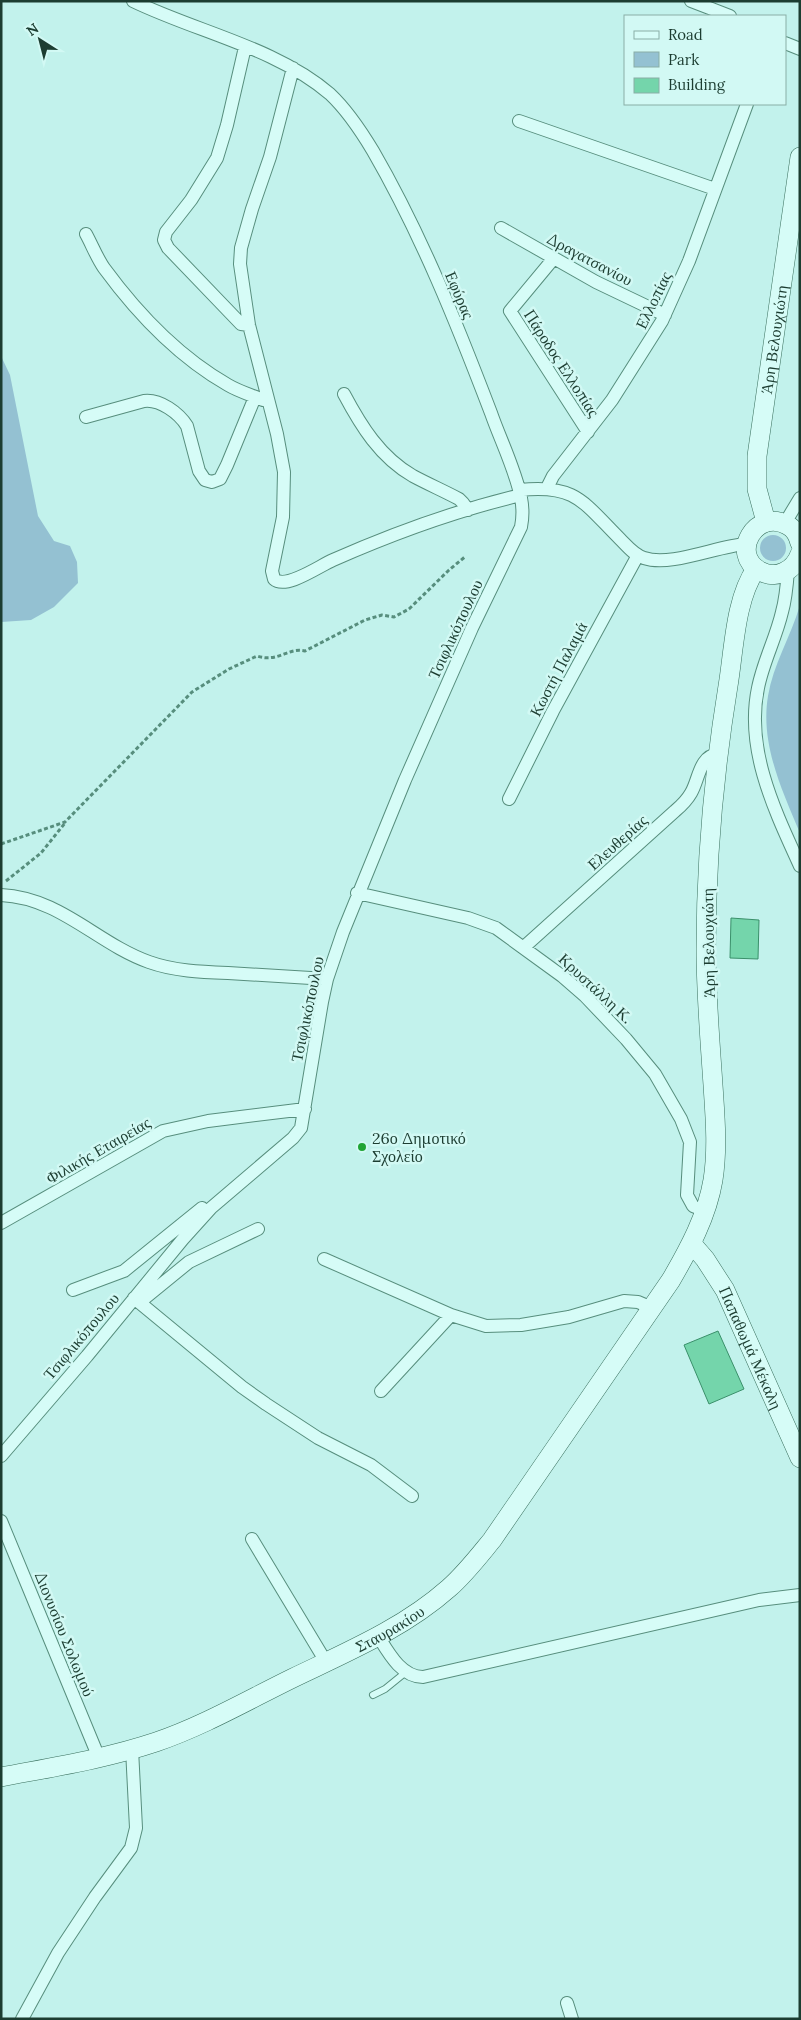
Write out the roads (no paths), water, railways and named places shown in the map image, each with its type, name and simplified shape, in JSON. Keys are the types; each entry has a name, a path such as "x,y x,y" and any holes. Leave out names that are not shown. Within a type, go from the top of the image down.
{"street":[{"name":"Εφύρας","path":"133,1 173,20 245,47 293,68 319,85 341,106 362,134 382,168 420,244 483,392 520,493"},
{"path":"690,1 727,15"},
{"path":"786,43 800,49"},
{"path":"245,47 227,125 216,158 194,195 166,232 164,240 172,253 241,324 249,324"},
{"path":"293,68 270,157 241,248 240,264 249,324 269,402 282,461 285,487 283,517 272,571 276,581 281,583 290,582 362,548 520,493 547,488 566,492 584,503 630,549 646,558 664,559 686,556 723,547 746,544"},
{"name":"Ελλοπίας","path":"547,488 553,476 633,370 665,315 689,261 747,105"},
{"path":"519,121 715,189"},
{"name":"Άρη Βελουχιώτη","path":"766,522 757,489 756,456 800,157"},
{"name":"Δραγατσανίου","path":"501,228 616,292 665,315"},
{"path":"86,234 103,266 135,307 169,341 228,386 269,402"},
{"name":"Πάροδος Ελλοπίας","path":"554,258 510,311 588,432"},
{"path":"344,394 357,419 374,444 413,476 459,499 468,510"},
{"path":"86,417 144,401 159,402 184,421 199,471 205,480 212,482 220,479 255,397"},
{"name":"Τσιφλικόπουλου","path":"1,1456 183,1239 218,1201 293,1138 301,1128 327,979 357,893 404,780 464,646 521,527 523,517 520,493"},
{"path":"785,523 800,498"},
{"path":"800,543 796,532 785,523 775,521 766,522 755,528 746,544 748,558 756,569 775,575 794,566 800,554"},
{"name":"Κωστή Παλαμά","path":"509,799 553,711 638,555"},
{"name":"Άρη Βελουχιώτη","path":"652,1308 692,1244 705,1211 713,1180 716,1158 706,923 709,861 718,754 742,600 750,578 756,569"},
{"path":"788,570 783,611 758,688 755,722 757,750 765,782 800,866"},
{"name":"Ελευθερίας","path":"524,947 675,811 692,791 706,760 710,755 718,754"},
{"name":"Κρυστάλλη Κ.","path":"357,893 481,922 496,928 524,947 585,996 626,1039 655,1074 688,1134 691,1151 686,1187 689,1199 693,1206 705,1211"},
{"path":"1,895 27,898 50,906 133,955 158,965 198,971 327,979"},
{"name":"Φιλικής Εταιρείας","path":"1,1223 163,1131 208,1121 305,1109"},
{"path":"73,1290 124,1271 202,1208 211,1202 218,1201"},
{"path":"134,1298 142,1300 189,1262 258,1229"},
{"name":"Παπαθωμά Μέκαλη","path":"692,1244 706,1259 725,1290 795,1437 800,1458"},
{"path":"324,1259 451,1315 477,1324 499,1327 521,1325 569,1316 624,1301 638,1302 652,1308"},
{"path":"134,1298 222,1371 266,1404 306,1431 370,1465 412,1496"},
{"name":"Σταυρακίου","path":"1,1777 99,1758 132,1749 186,1730 398,1626 435,1600 471,1566 492,1540 652,1308"},
{"path":"381,1391 451,1315"},
{"name":"Διονυσίου Σολωμού","path":"1,1521 99,1758"},
{"path":"252,1539 326,1662"},
{"path":"378,1636 393,1658 406,1672 422,1678 741,1604 800,1595"},
{"path":"22,2019 58,1953 95,1897 132,1848 135,1839 136,1819 132,1749"},
{"path":"567,2003 572,2019"}],"lane":[{"path":"373,1696 385,1690 406,1672"}],"place":[{"name":"26ο Δημοτικό Σχολείο","path":"362,1147"}]}
